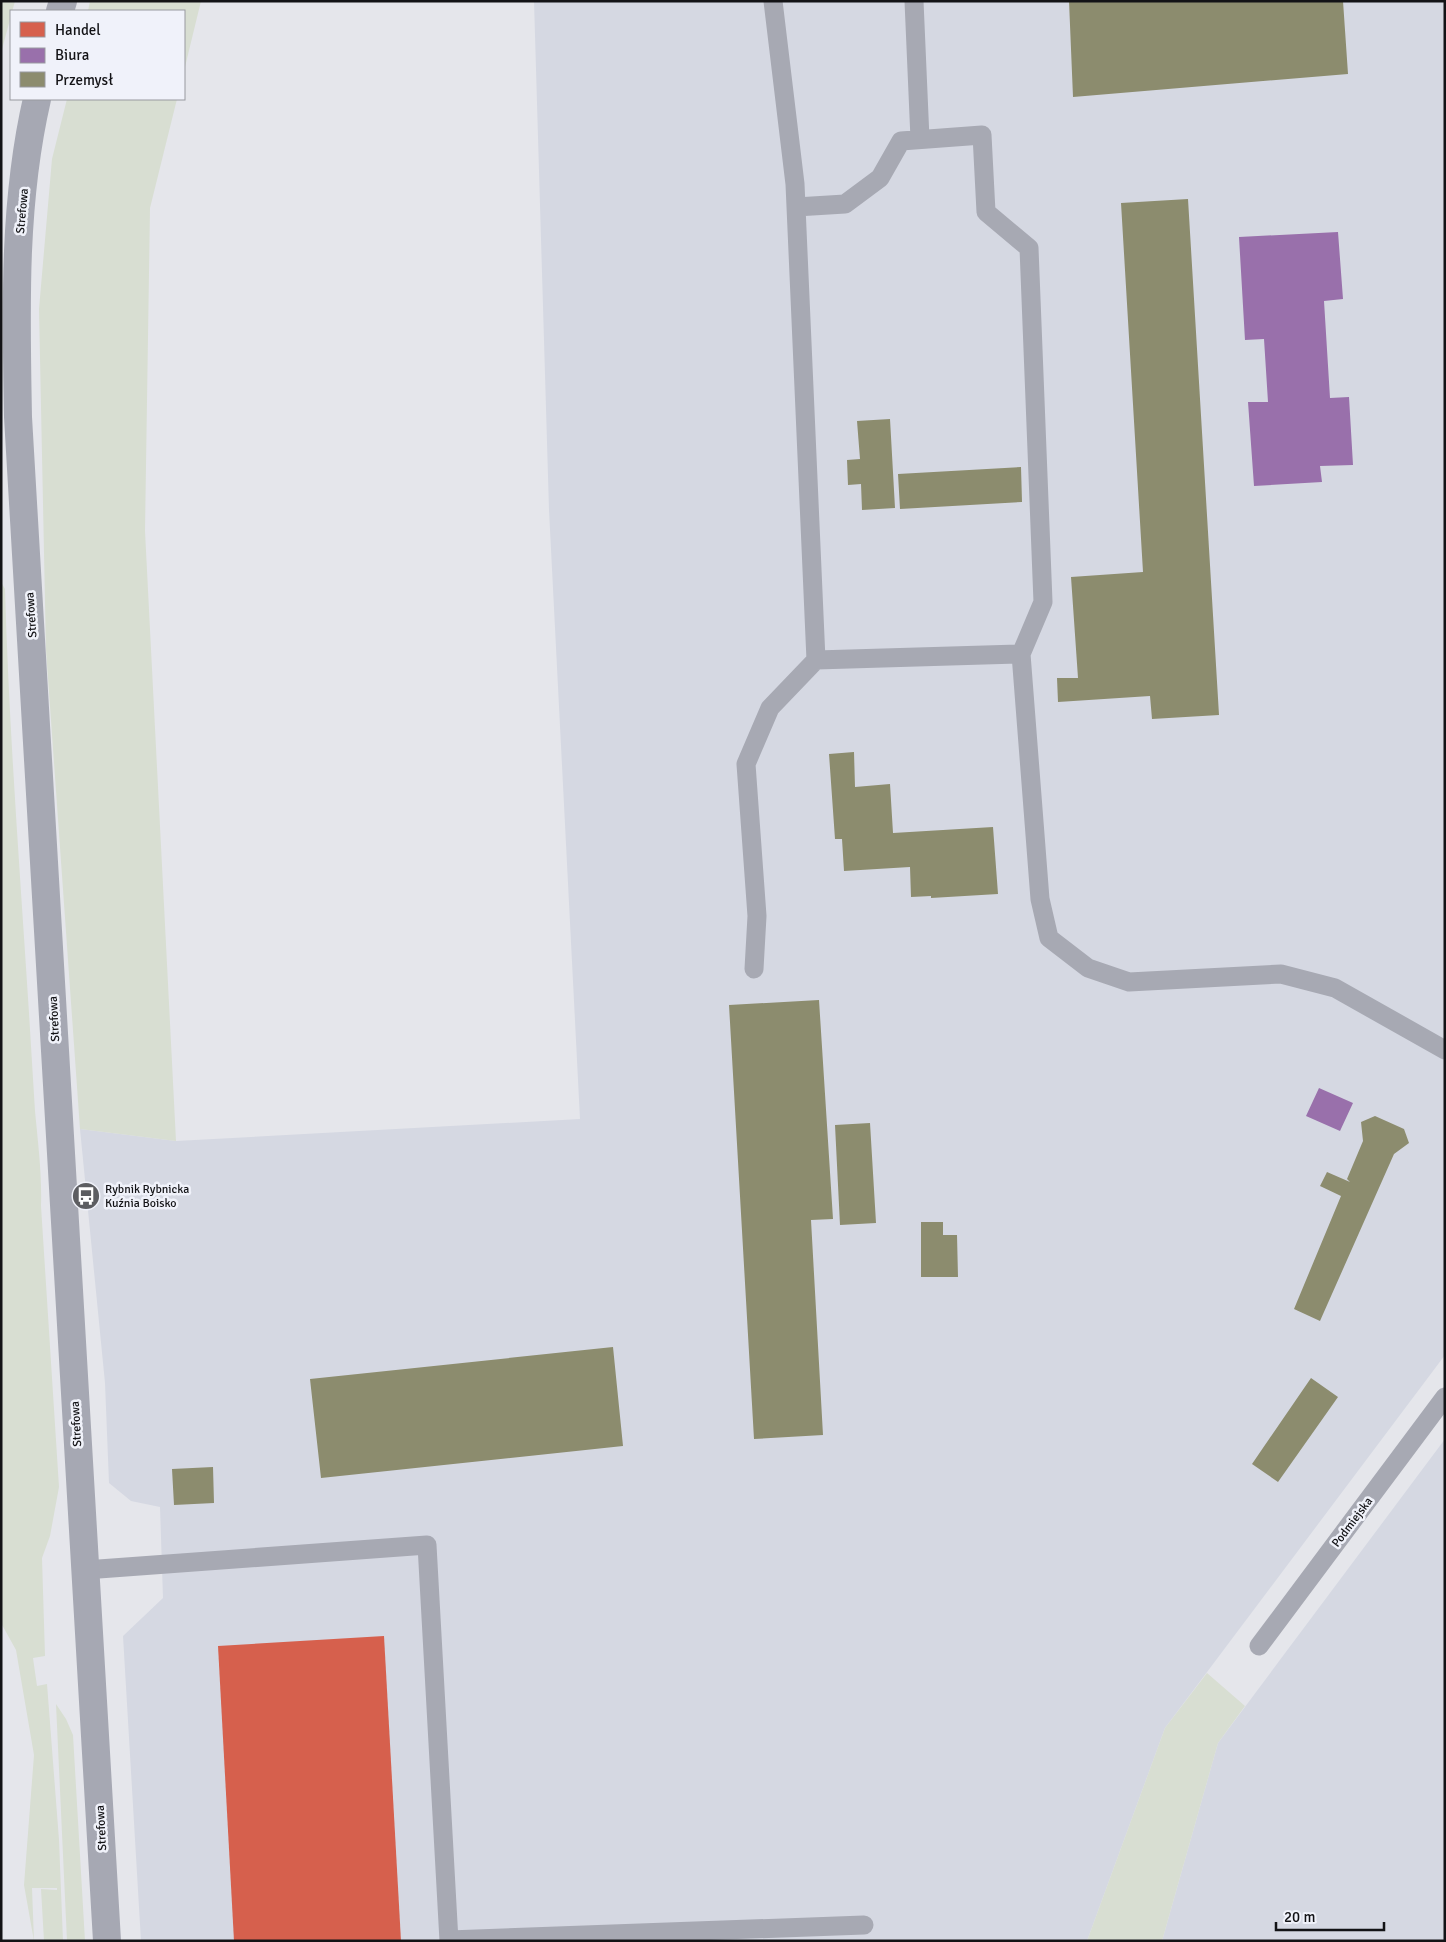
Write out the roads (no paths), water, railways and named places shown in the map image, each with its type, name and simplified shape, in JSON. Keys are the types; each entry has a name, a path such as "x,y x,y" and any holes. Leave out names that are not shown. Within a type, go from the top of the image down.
{"street":[{"name":"Strefowa","path":"37,100 25,172 16,277 18,417 107,1941"}],"lane":[{"path":"773,1 779,40 796,207 816,660"},
{"path":"914,1 920,139"},
{"path":"796,207 846,204 880,178 901,141 982,134 986,212 1029,248 1043,602 1022,654 1040,899 1049,938 1088,968 1129,982 1281,974 1335,988 1445,1050"},
{"path":"754,969 757,916 746,764 770,708 816,660 1022,654"},
{"name":"Podmiejska","path":"1259,1646 1445,1397"},
{"path":"85,1570 426,1545 449,1940 864,1925"}],"place":[{"name":"Rybnik Rybnicka Kuźnia Boisko","path":"86,1196"}]}
